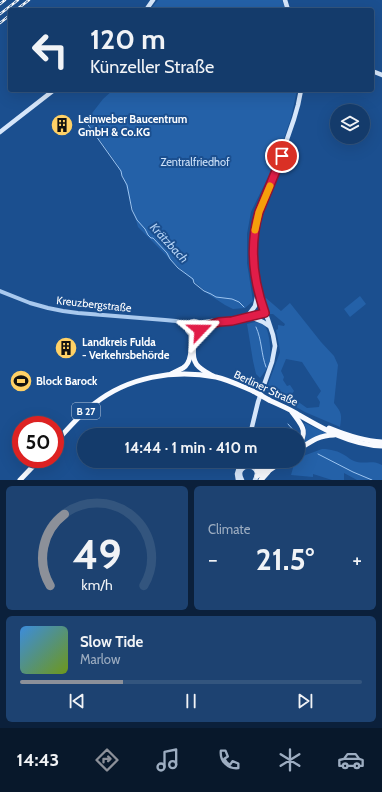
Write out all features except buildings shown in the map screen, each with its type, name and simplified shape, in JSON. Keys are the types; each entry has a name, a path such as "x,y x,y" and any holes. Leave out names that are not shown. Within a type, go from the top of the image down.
{"highway":[{"path":"170,374 183,368 187,364 190,357 194,334"},
{"path":"194,334 193,352 195,362 200,368 215,377"},
{"name":"Berliner Straße","path":"64,433 85,411 95,403 108,394 134,382 170,374 193,374 215,377 253,391 335,435 362,443 382,446"},
{"path":"290,410 303,428"},
{"name":"Berliner Straße","path":"299,415 345,434 382,442"},
{"path":"305,445 318,438 335,435"},
{"path":"20,480 31,468"},
{"path":"257,477 272,468"},
{"path":"257,477 272,468"}],"main road":[{"path":"0,132 51,92"},
{"path":"252,428 275,351 271,327 258,293 254,266 254,238 256,221 280,161 294,119 301,92"},
{"path":"258,293 249,317 263,322 271,327"},
{"name":"Kreuzbergstraße","path":"188,325 193,321 199,325 232,321 265,313"},
{"path":"188,325 187,329 190,333 194,334 199,332 199,325"},
{"path":"238,480 237,474 239,468"},
{"path":"242,480 240,472 243,468"}],"street":[{"name":"Kreuzbergstraße","path":"0,291 30,303 48,308 78,313 176,321 188,325"}],"green space":[{"path":"158,0 282,0 285,8 152,8"},
{"name":"Zentralfriedhof","path":"111,92 297,92 291,118 279,153 251,212 247,234 247,263 253,301 245,308 233,309 208,294 138,227 124,179 117,164 86,121 103,99"},
{"path":"360,296 366,304 350,317 344,309"},
{"path":"266,298 281,311 290,303 334,356 338,365 334,403 341,414 340,427 305,412 266,390 280,352 276,330 278,329 278,325 284,326 285,324 273,314 270,314 264,299","holes":["286,359 302,362 321,391 317,397 320,402 319,407 307,408 297,401 291,395 294,391 290,385 287,386 283,380 284,377 281,371"]},
{"path":"255,322 262,324 265,327 270,344 270,361 260,378 256,374 247,324"},
{"path":"305,423 326,434 305,444 306,430"},
{"path":"322,449 343,454 358,462 375,462 382,465 382,480 357,480 344,473 344,480 332,480 313,474 313,477 291,475 293,468 305,468 305,455"}],"waterway":[{"name":"Krätzbach","path":"86,122 121,171 127,185 132,210 148,235 153,238 167,253 178,268 193,279 194,283 204,291 216,297 232,299 239,302 244,307"},
{"name":"Krätzbach","path":"256,327 266,367"},
{"name":"Krätzbach","path":"288,424 292,428"},
{"path":"318,454 372,480"}],"railway":[{"path":"0,4 5,0"},
{"path":"0,14 18,0"},
{"path":"19,8 29,0"},
{"path":"0,23 8,17"}],"slow traffic":[{"path":"255,230 259,212 270,186"}],"place":[{"name":"Leinweber Baucentrum GmbH & Co.KG","path":"62,125"},
{"name":"Landkreis Fulda - Verkehrsbehörde","path":"66,348"},
{"name":"Block Barock","path":"21,381"}],"route":[{"path":"200,330 200,328 204,326 219,322 232,321 265,313 258,293 255,278 253,253 254,238 256,221 259,212 282,156"}]}
